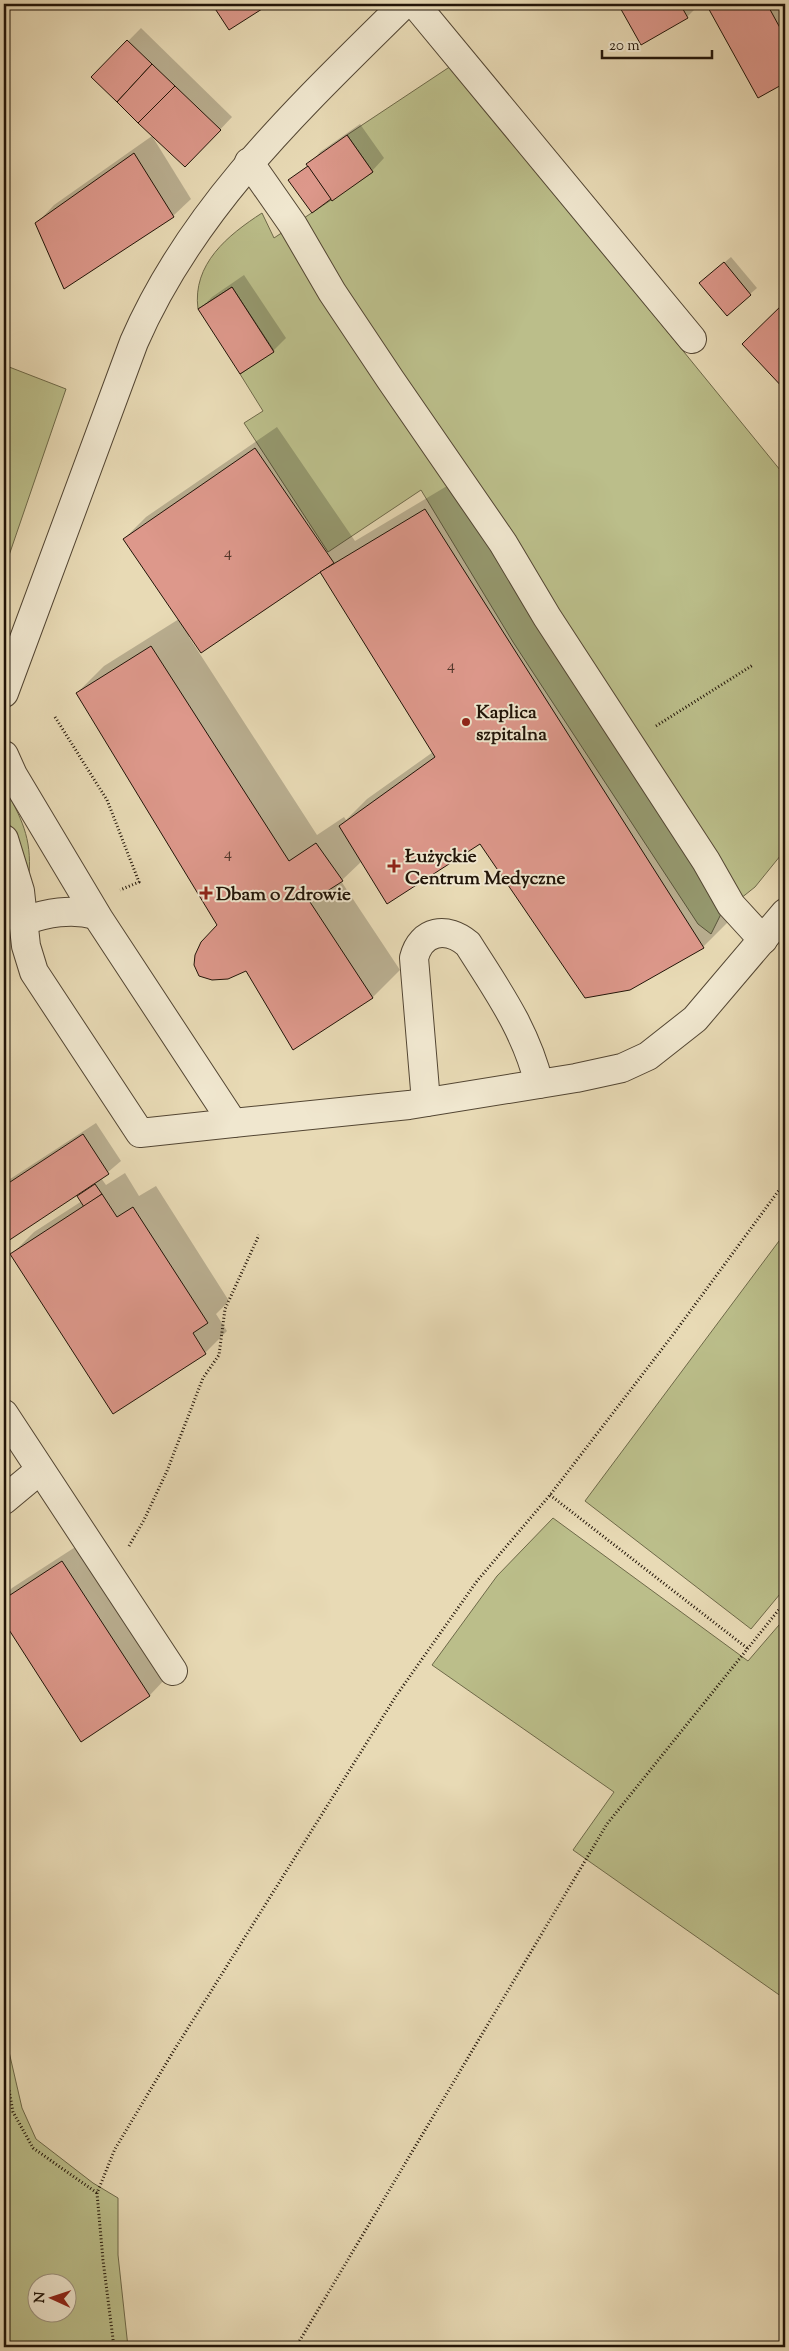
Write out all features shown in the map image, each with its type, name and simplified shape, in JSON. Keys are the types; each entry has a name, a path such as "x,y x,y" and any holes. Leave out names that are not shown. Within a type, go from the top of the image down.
{"lane":[{"path":"4,693 148,308 191,238 249,162 283,124 404,4"},
{"path":"415,4 692,339"},
{"path":"249,162 293,225 358,332 503,543 629,744 706,861 731,905 763,940"},
{"path":"4,755 13,775 93,909 233,1123"},
{"path":"4,839 20,891 29,960 40,984 140,1134 426,1102 600,1074 622,1068 648,1056 695,1019 785,914"},
{"path":"23,921 62,911 93,909"},
{"path":"426,1102 414,958 417,948 423,940 433,934 445,933 458,936 468,944 515,1019 530,1051 540,1084"},
{"path":"4,1414 173,1671"},
{"path":"4,1500 40,1470"}],"path":[{"path":"629,744 753,665"},
{"path":"55,717 107,800 139,882 93,909"},
{"path":"114,2347 102,2260 97,2194 115,2149 173,2052 396,1696 478,1581 550,1496 672,1336 785,1182"},
{"path":"110,1576 144,1520 167,1471 203,1378 219,1355 225,1309 259,1235"},
{"path":"550,1496 747,1648"},
{"path":"296,2347 607,1824 785,1602"},
{"path":"4,2063 13,2112 34,2148 97,2194"}],"green space":[{"path":"451,66 785,476 785,850 755,887 721,914 711,934 698,924 513,642 421,490 328,552 244,423 263,411 240,374 274,351 232,287 198,309 198,293 201,278 215,252 225,241 262,213 274,238 373,172 347,135"},
{"path":"4,365 66,389 4,570"},
{"path":"4,786 24,828 29,850 29,875 15,846 4,814"},
{"path":"785,1233 785,1588 751,1629 585,1501"},
{"path":"553,1518 748,1661 785,1618 785,1999 573,1850 614,1792 432,1665 497,1576"},
{"path":"4,2030 22,2108 36,2139 93,2183 118,2198 118,2255 128,2347 4,2347"}],"building":[{"path":"212,4 258,4 262,9 229,30"},
{"path":"618,4 680,4 688,18 641,45"},
{"path":"706,4 767,4 785,37 785,83 758,98"},
{"path":"127,40 152,64 117,102 91,77"},
{"path":"152,64 175,86 138,123 117,102"},
{"path":"175,86 221,130 185,167 138,123"},
{"path":"347,135 373,172 332,201 306,164"},
{"path":"134,153 174,217 64,289 35,223"},
{"path":"308,166 331,199 312,213 288,180"},
{"path":"724,262 751,295 727,316 699,283"},
{"path":"232,287 274,352 240,374 198,309"},
{"path":"785,302 785,390 742,344"},
{"path":"255,448 334,563 201,653 123,539"},
{"path":"425,509 704,948 630,990 585,998 480,844 387,904 339,826 435,757 320,572"},
{"path":"151,646 289,861 316,843 343,881 310,902 373,998 293,1050 246,971 228,979 212,980 199,976 194,965 195,955 201,942 217,925 76,693"},
{"path":"83,1134 109,1174 5,1243 4,1186"},
{"path":"95,1184 102,1194 84,1207 77,1196"},
{"path":"102,1194 117,1217 133,1207 208,1323 193,1333 206,1354 113,1414 10,1254"},
{"path":"62,1561 150,1696 81,1742 4,1622 4,1599"}],"place":[{"name":"Kaplica szpitalna","path":"466,722"},
{"name":"Łużyckie Centrum Medyczne","path":"394,866"},
{"name":"Dbam o Zdrowie","path":"206,893"}]}
